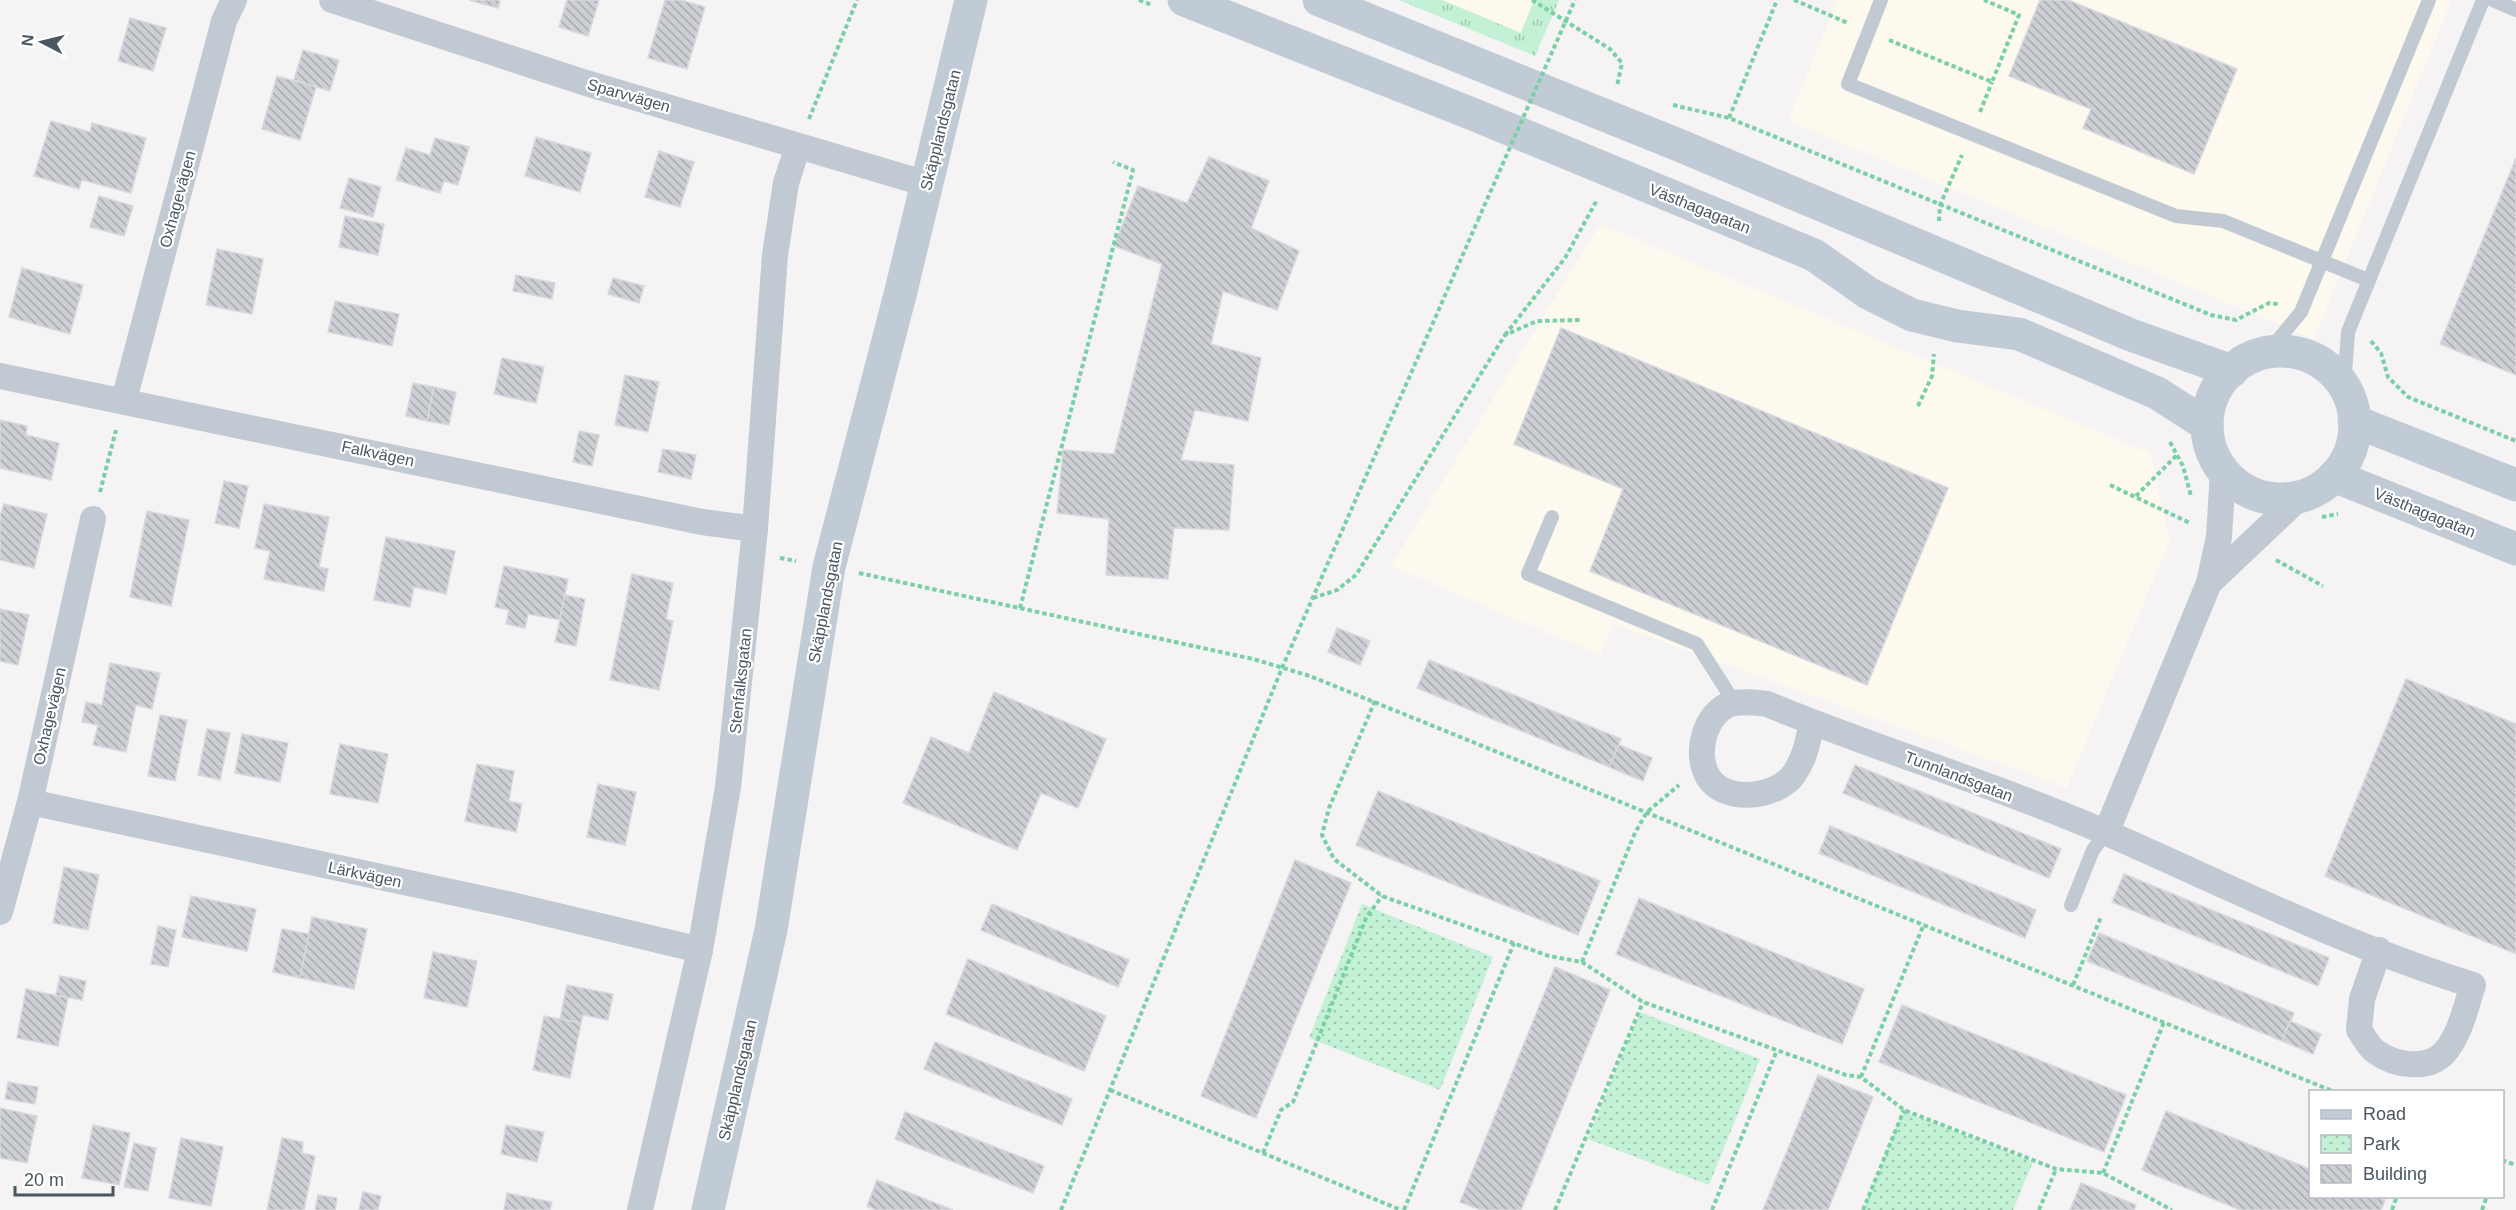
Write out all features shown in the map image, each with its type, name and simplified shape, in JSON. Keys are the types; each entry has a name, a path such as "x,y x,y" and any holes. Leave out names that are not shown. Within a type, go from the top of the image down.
{"main road":[{"name":"Skäpplandsgatan","path":"708,1210 771,930 829,567 927,184 971,0"},
{"name":"Västhagagatan","path":"1184,0 1475,115 1814,255 1868,293 1912,315 1957,326 2019,334 2157,393 2207,425"},
{"path":"1319,0 1692,150 2131,335 2232,370"},
{"path":"2268,352 2290,352 2309,357 2335,373 2344,387 2354,421 2354,440 2334,476 2318,491 2300,497 2281,499 2246,492 2215,462 2207,425 2210,404 2220,384 2232,370 2250,357 2268,352"},
{"path":"2354,421 2516,485"},
{"name":"Västhagagatan","path":"2334,476 2516,549"}],"street":[{"name":"Oxhagevägen","path":"124,399 224,21 234,0"},
{"name":"Sparvvägen","path":"332,0 586,83 927,184"},
{"name":"Stenfalksgatan","path":"640,1210 700,950 728,788 753,555 775,255 786,183 798,146"},
{"name":"Falkvägen","path":"0,376 124,399 702,522 755,529"},
{"path":"2106,832 2209,583 2220,537 2223,471"},
{"path":"2209,583 2300,497"},
{"name":"Oxhagevägen","path":"0,912 30,802 93,519"},
{"path":"1734,702 1711,719 1702,742 1702,765 1715,785 1740,795 1767,792 1792,776 1805,755 1812,723"},
{"name":"Tunnlandsgatan","path":"1734,702 1767,704 1812,723 1840,730 2106,832 2205,879 2379,950 2428,971 2473,985 2458,1028 2444,1053 2421,1064 2395,1062 2374,1051 2359,1030 2362,999 2379,950"},
{"name":"Lärkvägen","path":"30,802 495,902 700,950"}],"lane":[{"path":"1881,0 1848,84 2176,216 2223,221 2368,280"},
{"path":"2268,352 2301,312 2429,0"},
{"path":"2344,387 2348,332 2482,0"},
{"path":"2493,0 2516,10"},
{"path":"1552,517 1528,574 1696,644 1734,702"},
{"path":"2071,904 2093,850 2106,832"}],"path":[{"path":"798,146 857,0"},
{"path":"1532,0 1610,49 1622,63 1616,91"},
{"path":"1061,1210 1282,668 1575,0"},
{"path":"1777,0 1730,118 2211,315 2236,320 2270,303 2285,305 2301,312"},
{"path":"1794,0 1992,82"},
{"path":"1972,132 2019,15 1984,0"},
{"path":"1020,608 1133,170 1113,162"},
{"path":"1312,598 1337,590 1356,575 1505,335 1565,258 1598,198"},
{"path":"1505,335 1537,321 1580,320"},
{"path":"2348,332 2372,342 2381,353 2388,377 2408,397 2516,441"},
{"path":"93,519 124,399"},
{"path":"2136,496 2177,455"},
{"path":"2110,485 2191,523"},
{"path":"753,555 829,567 1282,668 1375,701 2330,1090"},
{"path":"2269,556 2323,586"},
{"path":"1375,701 1329,808 1322,835 1334,859 1382,896 1549,956 1582,962 1643,1002 1846,1075 1861,1077 1904,1110 2056,1169 2103,1173 2172,1210"},
{"path":"1582,962 1635,833 1647,812 1702,765"},
{"path":"1263,1153 1281,1110 1293,1102 1366,918 1382,896"},
{"path":"2073,985 2101,917"},
{"path":"1861,1077 1924,924"},
{"path":"1110,1090 1403,1210 1514,943"},
{"path":"1555,1210 1643,1002"},
{"path":"2103,1173 2164,1022"},
{"path":"1712,1210 1777,1050"},
{"path":"1863,1210 1904,1110"},
{"path":"2040,1210 2056,1169"}],"shaded area":[{"path":"1442,0 1534,0 1521,33"},
{"path":"1837,0 2452,0 2314,339 1788,121"},
{"path":"1600,224 2150,453 2170,540 2067,788 1614,624 1600,655 1391,566"}],"green space":[{"path":"1399,0 1442,0 1521,33 1534,0 1559,0 1535,56"},
{"path":"1362,904 1493,957 1440,1090 1309,1038"},
{"path":"1640,1012 1760,1059 1709,1185 1588,1139"},
{"path":"1903,1111 2033,1162 2013,1210 1863,1210"}],"building":[{"path":"469,0 500,0 498,8"},
{"path":"567,0 599,0 588,36 559,27"},
{"path":"665,0 681,0 705,7 687,69 648,58"},
{"path":"2040,0 2068,0 2237,69 2194,174 2083,128 2091,109 2009,76"},
{"path":"130,18 166,28 153,71 118,61"},
{"path":"303,50 339,60 330,91 294,80"},
{"path":"277,76 316,87 300,140 262,129"},
{"path":"51,121 90,132 92,123 146,138 131,193 82,180 79,189 34,176"},
{"path":"536,137 591,153 580,192 525,176"},
{"path":"435,138 469,147 458,185 444,181 440,193 396,180 406,148 430,155"},
{"path":"659,151 694,162 680,207 645,197"},
{"path":"1209,157 1269,181 1251,228 1299,251 1277,310 1223,291 1211,344 1261,358 1248,421 1195,410 1181,460 1234,465 1229,530 1174,528 1168,579 1106,575 1109,519 1057,513 1063,450 1114,454 1162,264 1114,246 1138,186 1187,203"},
{"path":"2516,158 2516,375 2440,344"},
{"path":"349,178 381,187 373,217 340,208"},
{"path":"99,196 133,206 124,236 90,227"},
{"path":"345,216 384,224 378,255 339,247"},
{"path":"217,249 263,259 252,314 206,305"},
{"path":"22,268 83,285 70,334 9,317"},
{"path":"516,275 555,283 552,299 513,291"},
{"path":"613,278 644,286 639,303 608,294"},
{"path":"335,301 399,314 392,346 328,332"},
{"path":"1561,328 1948,488 1867,685 1590,571 1623,489 1514,444"},
{"path":"502,358 544,367 536,403 494,394"},
{"path":"625,375 659,382 648,432 615,425"},
{"path":"413,383 434,387 427,421 406,416"},
{"path":"434,387 456,392 449,425 427,421"},
{"path":"0,420 27,426 26,435 59,443 51,480 0,468"},
{"path":"579,431 599,435 592,466 573,462"},
{"path":"663,449 696,455 691,479 658,472"},
{"path":"224,481 248,486 239,528 215,523"},
{"path":"4,504 47,514 34,568 0,560 0,516"},
{"path":"264,504 329,517 319,567 328,569 324,591 264,579 270,551 255,548"},
{"path":"147,511 189,520 171,606 130,597"},
{"path":"386,537 455,551 446,594 414,587 410,607 374,600"},
{"path":"504,566 568,579 560,620 528,614 525,628 506,624 509,610 495,607"},
{"path":"632,574 673,583 666,619 673,621 659,690 610,680"},
{"path":"565,595 585,599 576,646 555,642"},
{"path":"0,609 29,615 18,665 0,661"},
{"path":"1337,628 1370,641 1360,665 1328,652"},
{"path":"1429,660 1621,739 1609,767 1417,688"},
{"path":"110,663 160,673 152,709 136,705 126,752 93,745 98,725 82,722 86,702 102,705"},
{"path":"2406,679 2516,724 2516,954 2325,876"},
{"path":"994,692 1106,739 1078,808 1041,793 1017,850 903,803 931,737 969,753"},
{"path":"160,715 187,720 175,781 148,776"},
{"path":"207,729 230,733 220,780 198,775"},
{"path":"242,734 288,743 280,782 235,773"},
{"path":"340,744 388,754 378,803 330,794"},
{"path":"1619,745 1652,758 1643,781 1609,767"},
{"path":"477,764 514,771 509,801 522,804 516,832 465,821"},
{"path":"1855,765 2061,849 2049,878 1843,793"},
{"path":"598,784 636,792 625,845 587,837"},
{"path":"1378,791 1600,881 1578,935 1356,845"},
{"path":"1830,826 2036,910 2025,938 1819,853"},
{"path":"1295,860 1351,883 1256,1118 1201,1096"},
{"path":"64,867 99,875 88,930 53,923"},
{"path":"2124,874 2329,958 2318,986 2112,902"},
{"path":"191,896 256,909 247,951 182,937"},
{"path":"1639,898 1864,989 1842,1044 1616,954"},
{"path":"992,904 1129,960 1118,987 981,930"},
{"path":"312,917 367,929 354,989 300,978"},
{"path":"158,926 176,930 168,967 151,964"},
{"path":"282,929 309,934 300,978 273,972"},
{"path":"2099,933 2294,1013 2282,1041 2087,961"},
{"path":"433,952 477,961 467,1007 424,998"},
{"path":"968,959 1106,1016 1084,1071 946,1014"},
{"path":"1555,967 1610,990 1521,1210 1481,1210 1460,1202"},
{"path":"60,976 86,981 82,1000 56,995"},
{"path":"567,985 613,994 608,1020 583,1015 581,1023 560,1019"},
{"path":"26,989 68,998 58,1046 17,1038"},
{"path":"1902,1005 2126,1095 2104,1152 1879,1062"},
{"path":"544,1016 581,1023 570,1078 533,1070"},
{"path":"2290,1021 2321,1034 2313,1054 2282,1041"},
{"path":"935,1042 1072,1099 1062,1125 924,1069"},
{"path":"1818,1075 1873,1097 1828,1210 1763,1210"},
{"path":"8,1082 38,1087 35,1104 5,1099"},
{"path":"0,1108 37,1116 27,1163 0,1158"},
{"path":"2166,1111 2309,1169 2309,1198 2382,1198 2385,1200 2381,1210 2240,1210 2142,1170"},
{"path":"905,1112 1044,1166 1033,1193 895,1139"},
{"path":"93,1125 130,1133 119,1185 82,1178"},
{"path":"506,1125 544,1132 537,1162 501,1154"},
{"path":"181,1138 223,1147 211,1206 169,1198"},
{"path":"282,1138 303,1142 302,1153 315,1156 304,1210 267,1210"},
{"path":"134,1143 156,1148 148,1191 124,1187"},
{"path":"877,1180 953,1210 876,1210 867,1206"},
{"path":"2081,1183 2136,1205 2134,1210 2070,1210"},
{"path":"363,1192 381,1196 378,1210 359,1210"},
{"path":"507,1193 552,1202 550,1210 504,1210"},
{"path":"318,1195 337,1198 335,1210 315,1210"}]}
